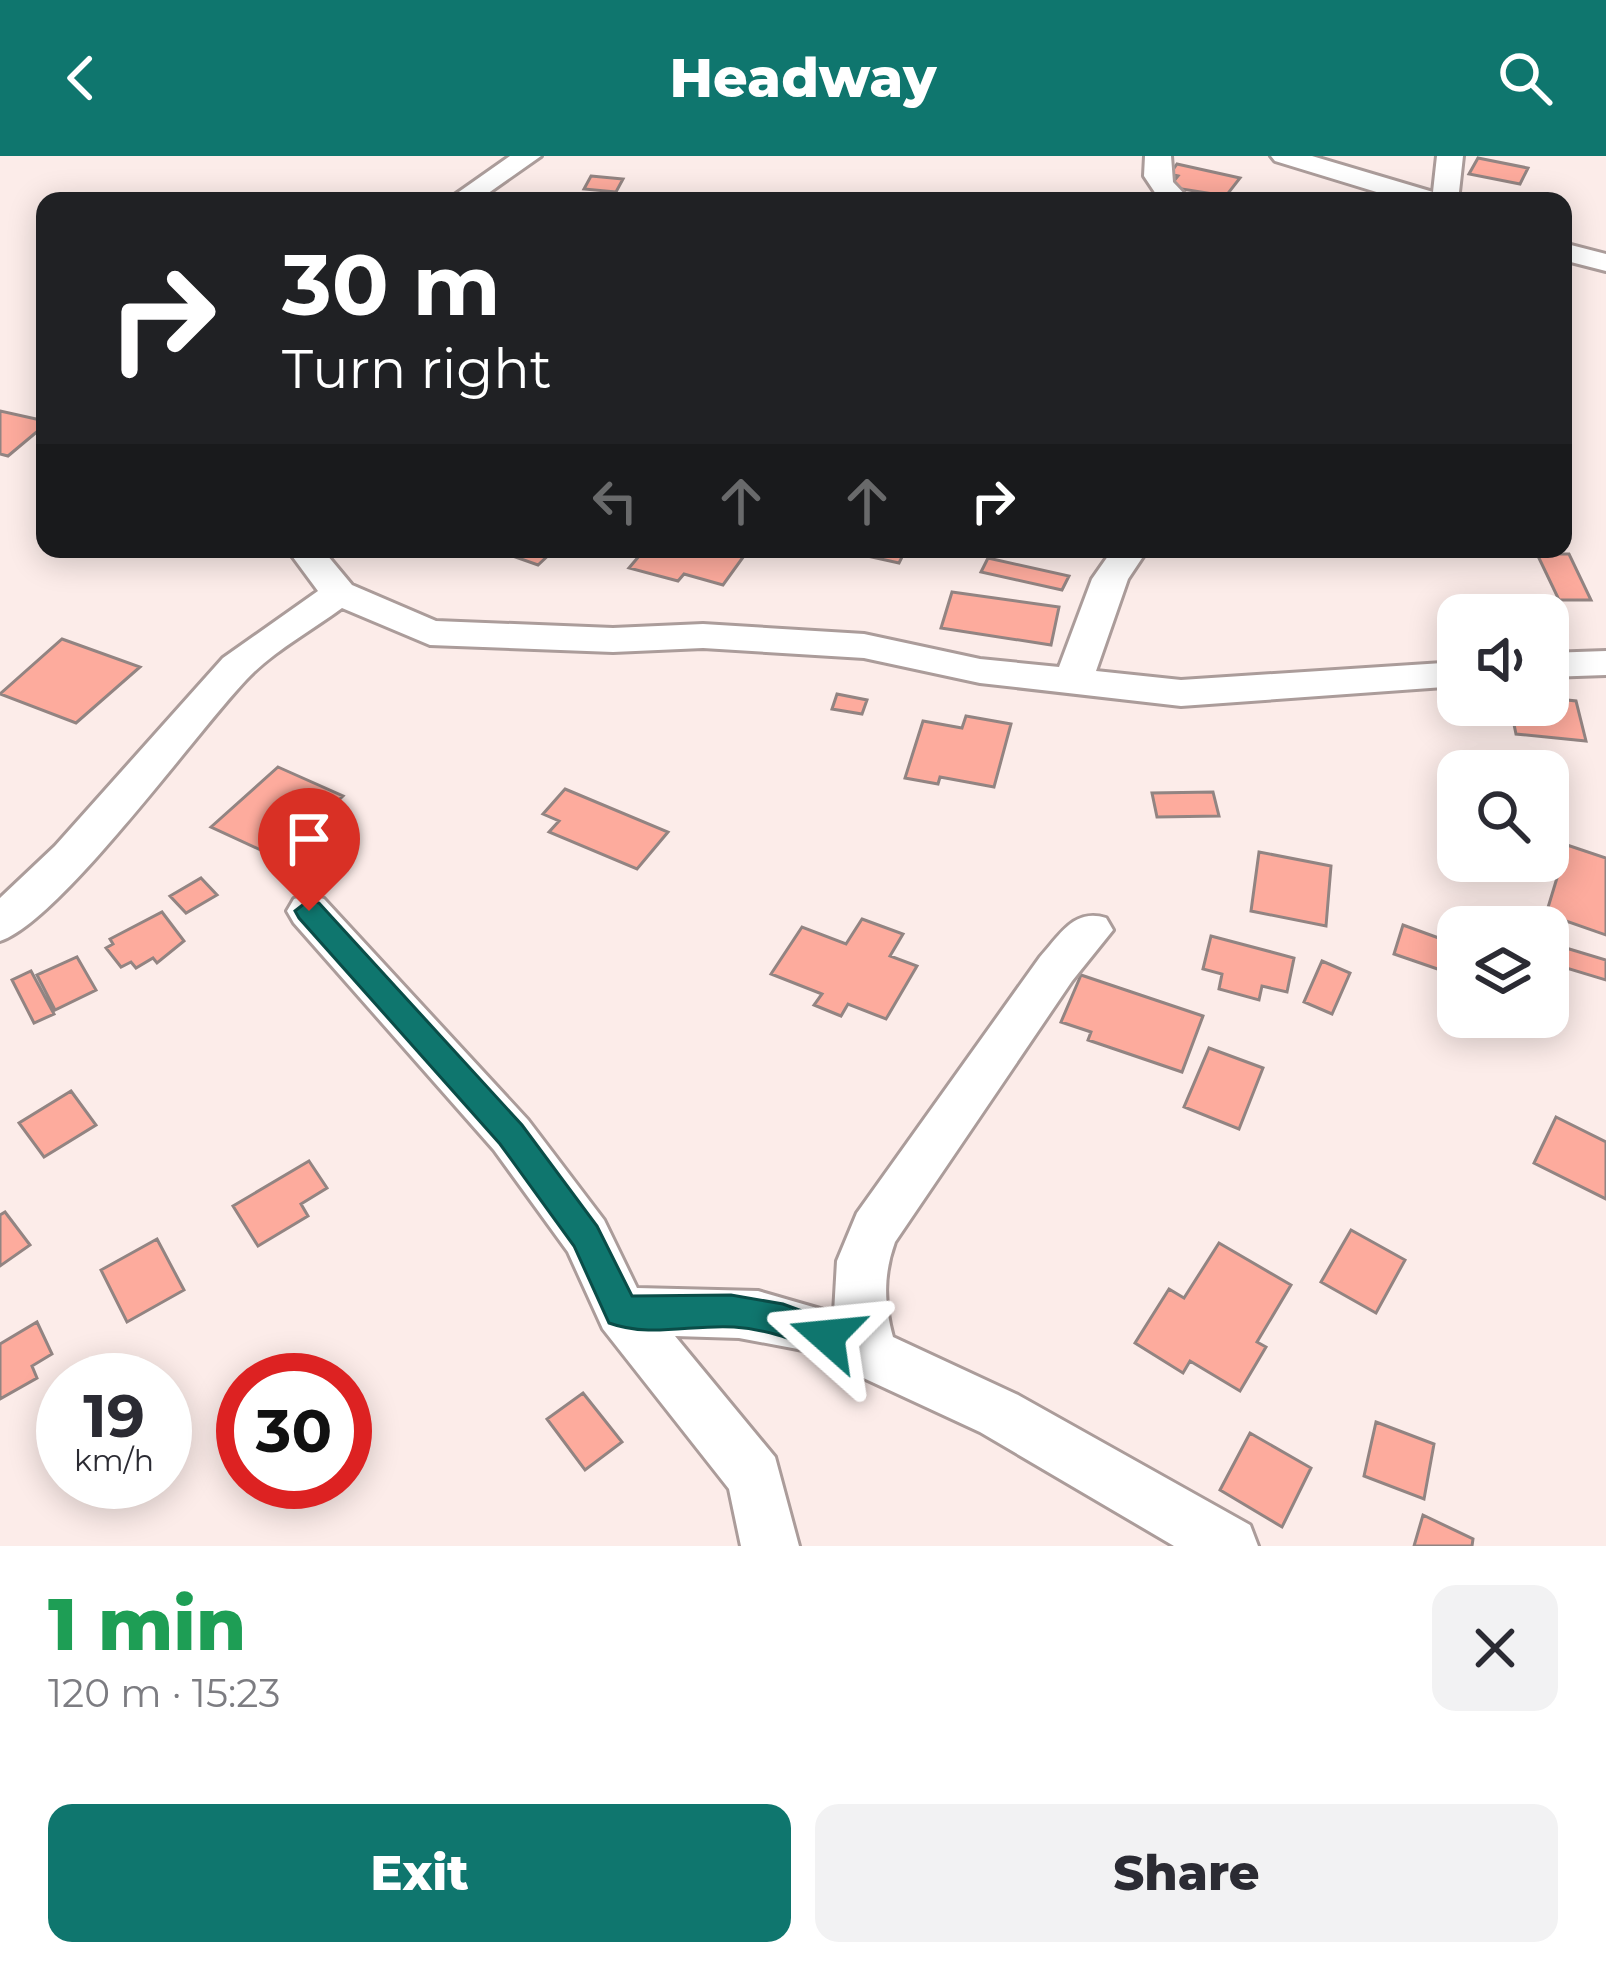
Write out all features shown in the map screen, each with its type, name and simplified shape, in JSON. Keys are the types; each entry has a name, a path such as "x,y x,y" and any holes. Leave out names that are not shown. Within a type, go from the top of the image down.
{"street":[{"path":"473,192 528,156"},
{"path":"1158,156 1154,167 1167,192"},
{"path":"1284,156 1405,192"},
{"path":"1446,192 1450,156"},
{"path":"1572,254 1606,263"},
{"path":"311,558 340,593 430,632 613,640 703,636 864,646 980,671 1181,693 1437,675"},
{"path":"1072,683 1110,579 1124,558"},
{"path":"0,924 70,857 236,667 340,593"},
{"path":"1569,665 1606,664"},
{"path":"309,911 511,1135 586,1236 622,1312 754,1477 770,1546"},
{"path":"871,1353 857,1313 857,1276 875,1229 1057,969 1090,930"},
{"path":"622,1312 691,1315 731,1311 783,1320 871,1353 1075,1456 1229,1546"}],"building":[{"path":"1478,158 1528,168 1520,184 1469,174"},
{"path":"1177,164 1240,178 1229,192 1201,192 1169,187 1178,176 1170,174"},
{"path":"591,176 623,179 616,192 584,189"},
{"path":"0,411 36,419 36,433 8,456 0,454"},
{"path":"518,558 545,558 538,565"},
{"path":"637,558 742,558 723,585 684,574 678,581 629,568"},
{"path":"988,558 1069,576 1062,590 981,572"},
{"path":"1539,558 1571,558 1591,600 1569,600 1569,594 1556,594"},
{"path":"952,592 1059,607 1051,645 941,628"},
{"path":"62,639 140,667 76,723 0,694"},
{"path":"837,694 867,700 862,714 832,709"},
{"path":"1569,700 1576,701 1586,741 1516,734 1514,726 1569,726"},
{"path":"966,716 1011,724 994,787 940,777 938,784 905,778 923,721 962,728"},
{"path":"278,767 343,796 278,858 211,827"},
{"path":"565,789 668,832 637,869 549,832 559,821 543,814"},
{"path":"1213,792 1219,816 1157,817 1152,793"},
{"path":"1569,846 1606,858 1606,935 1569,922 1569,906 1548,906 1556,882 1569,882"},
{"path":"1259,852 1331,866 1326,926 1251,911"},
{"path":"201,878 217,895 186,913 170,896"},
{"path":"162,912 184,941 157,963 153,958 136,968 131,962 121,967 106,948 113,944 110,939"},
{"path":"862,919 903,934 890,956 917,966 886,1019 848,1004 841,1016 814,1005 822,994 771,974 802,927 846,944"},
{"path":"1403,925 1437,937 1437,969 1394,954"},
{"path":"1211,936 1294,958 1287,992 1262,986 1259,1000 1219,989 1222,974 1203,969"},
{"path":"1569,949 1606,960 1606,980 1569,969"},
{"path":"77,957 96,990 55,1010 37,975"},
{"path":"1322,961 1350,973 1332,1014 1304,1002"},
{"path":"31,971 54,1014 34,1023 12,980"},
{"path":"1081,975 1203,1016 1182,1072 1088,1040 1091,1032 1061,1022"},
{"path":"1209,1048 1263,1068 1239,1129 1184,1107"},
{"path":"71,1091 96,1125 44,1157 19,1123"},
{"path":"1556,1117 1606,1142 1606,1199 1534,1163"},
{"path":"309,1161 327,1188 301,1204 308,1216 258,1246 233,1206"},
{"path":"5,1212 30,1245 0,1266 0,1215"},
{"path":"1351,1230 1405,1260 1376,1313 1321,1282"},
{"path":"157,1239 184,1290 127,1322 101,1270"},
{"path":"1219,1243 1291,1285 1257,1342 1266,1347 1240,1391 1190,1361 1183,1373 1135,1343 1169,1289 1184,1298"},
{"path":"37,1322 52,1353 36,1353 32,1366 36,1379 0,1399 0,1344"},
{"path":"583,1393 622,1442 585,1470 547,1419"},
{"path":"1376,1422 1434,1444 1424,1499 1364,1476"},
{"path":"1250,1433 1311,1468 1282,1527 1220,1490"},
{"path":"1423,1515 1473,1539 1472,1546 1414,1546"}],"route":[{"path":"309,911 511,1135 586,1236 622,1312 691,1315 731,1311 783,1320 827,1336"}]}
